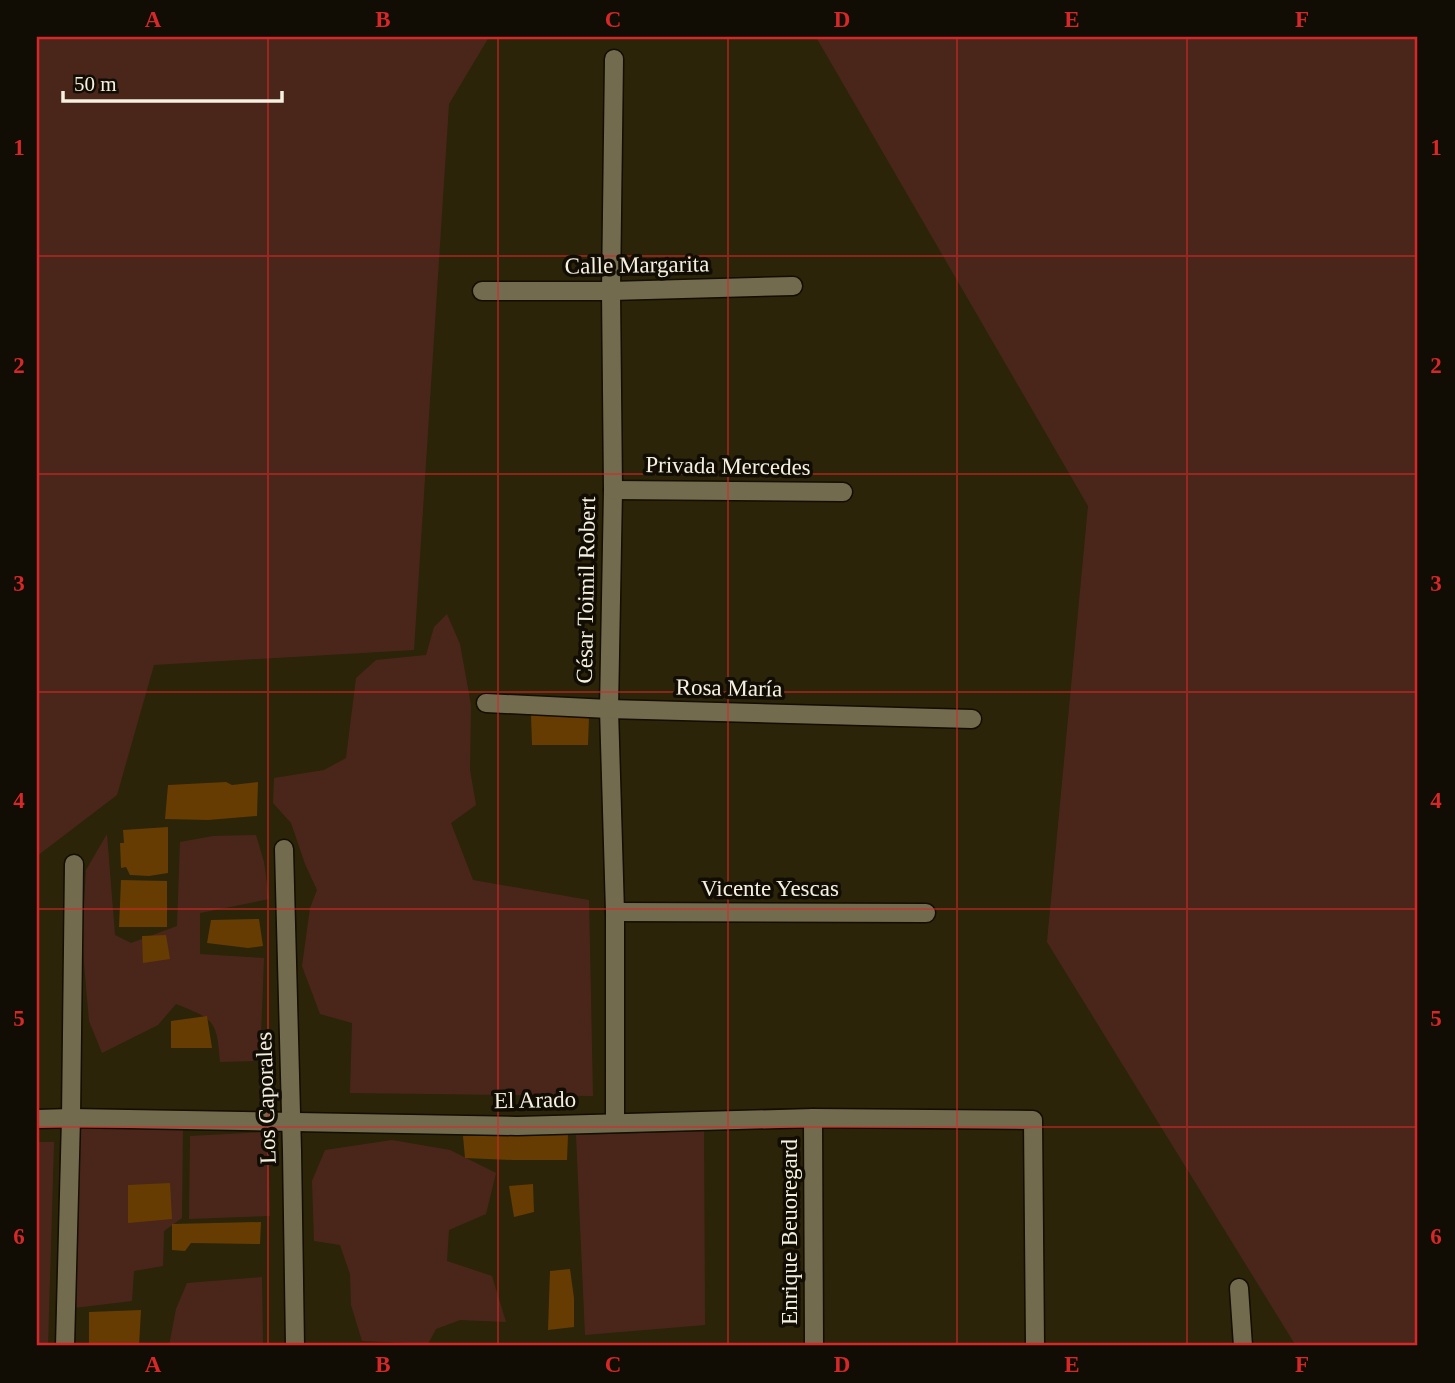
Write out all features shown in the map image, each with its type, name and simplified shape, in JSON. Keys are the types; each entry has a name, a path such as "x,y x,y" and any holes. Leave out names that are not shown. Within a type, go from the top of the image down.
{"street":[{"name":"César Toimil Robert","path":"614,59 611,291 613,490 609,709 615,912 615,1122"},
{"name":"Calle Margarita","path":"482,291 793,286"},
{"name":"Privada Mercedes","path":"613,490 843,492"},
{"name":"Rosa María","path":"486,703 972,719"},
{"name":"Los Caporales","path":"284,849 295,1346"},
{"path":"65,1346 74,864"},
{"name":"Vicente Yescas","path":"615,912 926,913"},
{"name":"El Arado","path":"37,1119 517,1126 813,1118 1033,1120 1035,1346"},
{"name":"Enrique Beuoregard","path":"813,1118 814,1346"},
{"path":"1239,1288 1243,1346"}],"shaded area":[{"path":"37,37 489,37 449,104 414,650 154,665 117,795 37,856"},
{"path":"816,37 1418,37 1418,1346 1296,1346 1047,942 1088,506"},
{"path":"447,614 460,644 471,705 470,770 476,805 451,823 473,880 589,900 593,1096 350,1093 352,1023 320,1014 302,966 310,908 317,890 291,823 273,803 274,778 324,770 346,758 356,678 376,660 426,655 434,627"},
{"path":"107,834 115,935 131,943 177,926 180,842 213,836 256,835 264,862 269,899 200,913 200,954 264,958 260,1061 220,1062 217,1037 211,1023 198,1013 176,1004 158,1025 102,1053 89,1021 82,940 86,870"},
{"path":"183,1123 182,1218 164,1231 163,1266 134,1271 132,1301 74,1308 77,1126"},
{"path":"704,1131 705,1325 585,1335 576,1135"},
{"path":"268,1132 270,1216 189,1219 190,1136"},
{"path":"392,1140 450,1150 496,1173 486,1214 449,1230 447,1261 492,1276 506,1322 460,1320 436,1329 428,1344 362,1341 351,1305 350,1274 340,1245 314,1241 312,1181 325,1150"},
{"path":"37,1142 54,1142 48,1346 37,1346"},
{"path":"262,1277 263,1346 169,1346 176,1309 187,1283"}],"building":[{"path":"531,715 589,717 588,745 532,745"},
{"path":"226,782 232,785 258,782 257,816 208,820 165,819 168,785"},
{"path":"168,827 168,873 130,875 126,867 121,868 120,843 124,843 123,830"},
{"path":"121,880 167,881 167,927 119,927"},
{"path":"259,919 263,946 248,948 207,943 211,920"},
{"path":"166,935 170,959 143,963 142,936"},
{"path":"207,1016 212,1048 171,1048 171,1021"},
{"path":"568,1135 567,1160 465,1158 463,1136"},
{"path":"170,1183 172,1219 128,1223 128,1185"},
{"path":"533,1184 534,1212 514,1217 509,1186"},
{"path":"261,1222 260,1244 191,1243 185,1251 172,1250 172,1224"},
{"path":"570,1269 574,1327 548,1330 550,1271"},
{"path":"141,1310 139,1346 89,1346 89,1312"}]}
